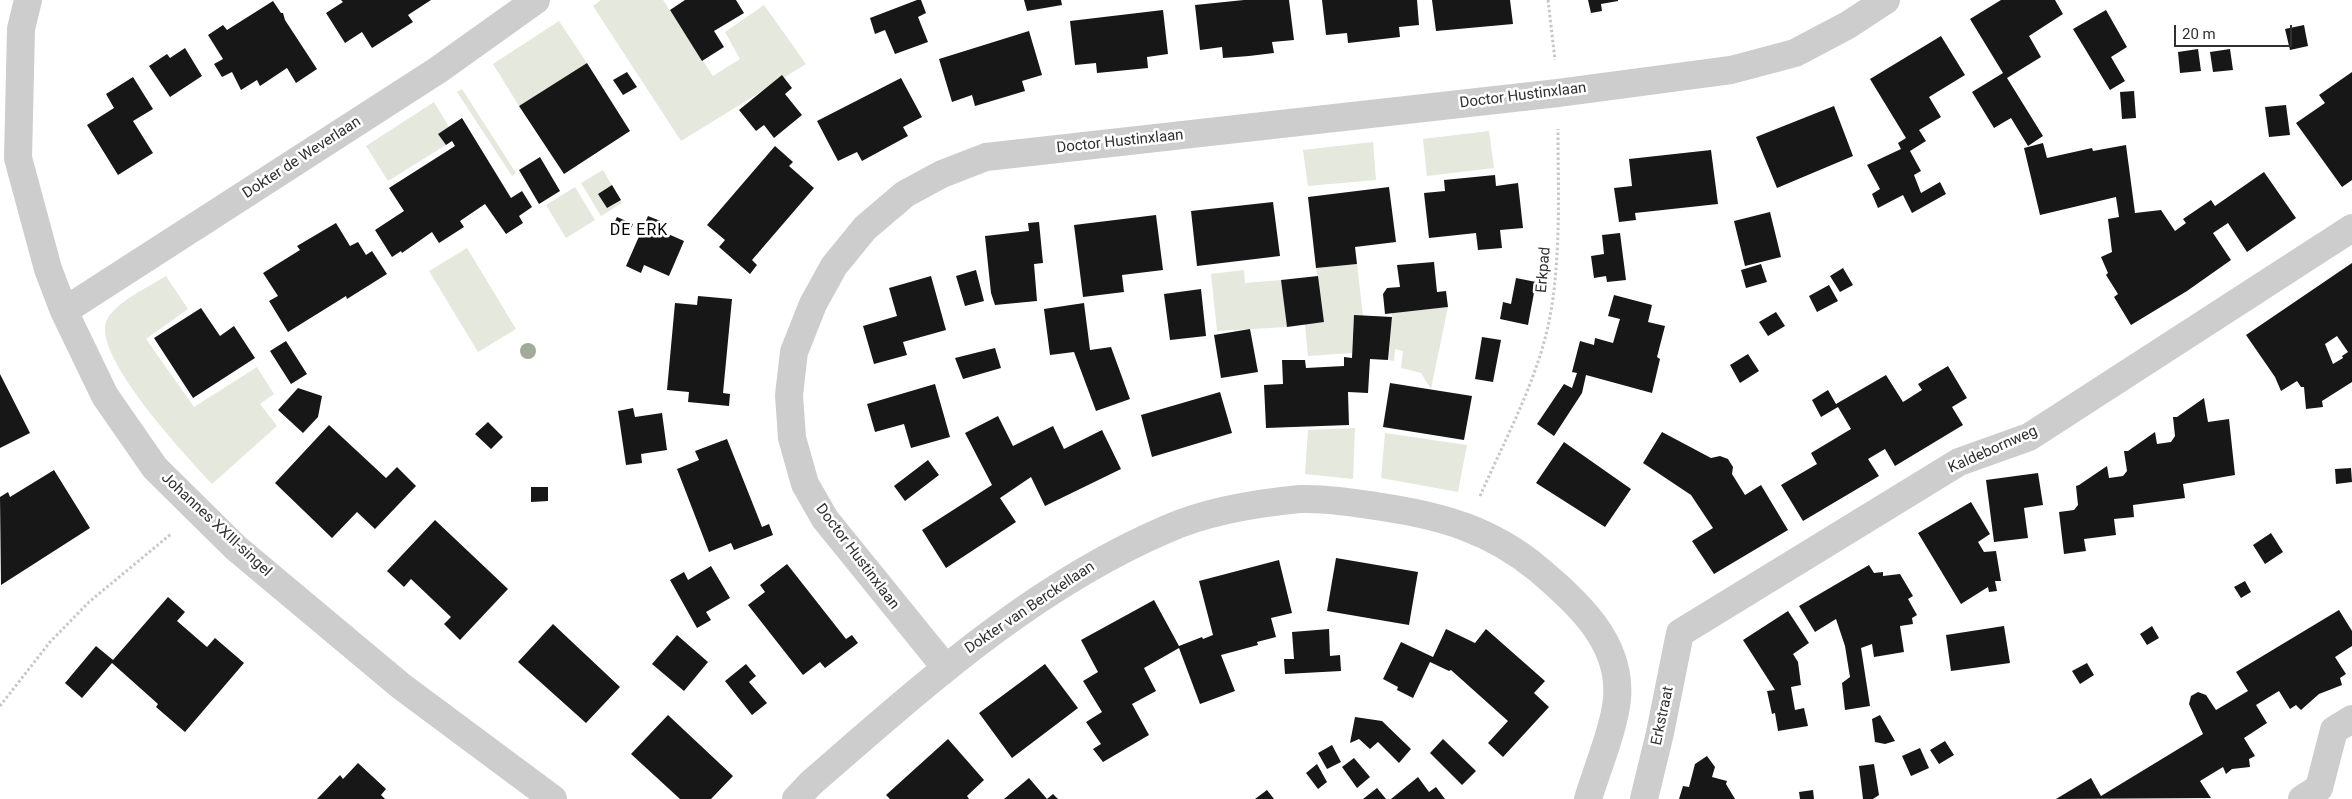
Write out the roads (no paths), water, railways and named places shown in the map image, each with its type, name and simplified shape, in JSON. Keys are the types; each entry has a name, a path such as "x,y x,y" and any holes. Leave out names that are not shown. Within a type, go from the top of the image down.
{"street":[{"name":"Johannes XXIII-singel","path":"28,0 21,30 18,158 48,269 64,311 104,396 155,468 198,513 236,548 401,686 553,799"},
{"name":"Dokter de Weverlaan","path":"64,311 438,70 536,0"},
{"name":"Doctor Hustinxlaan","path":"945,667 825,519 805,484 792,438 790,395 794,352 813,304 834,266 865,228 905,194 942,174 986,156 1558,93 1731,70 1795,53 1848,25 1886,0"},
{"name":"Kaldebornweg","path":"1680,633 1960,462 2029,436 2352,228"},
{"name":"Dokter van Berckellaan","path":"796,799 811,783 945,667 1039,599 1100,560 1169,527 1240,507 1303,499 1371,505 1424,513 1467,526 1506,544 1566,593 1593,624 1612,654 1617,675 1617,700 1588,799"},
{"name":"Erkstraat","path":"1644,799 1660,733 1680,633"},
{"path":"2302,799 2318,788 2334,730 2352,719"}],"district":[{"name":"DE ERK","path":"639,231"}]}
